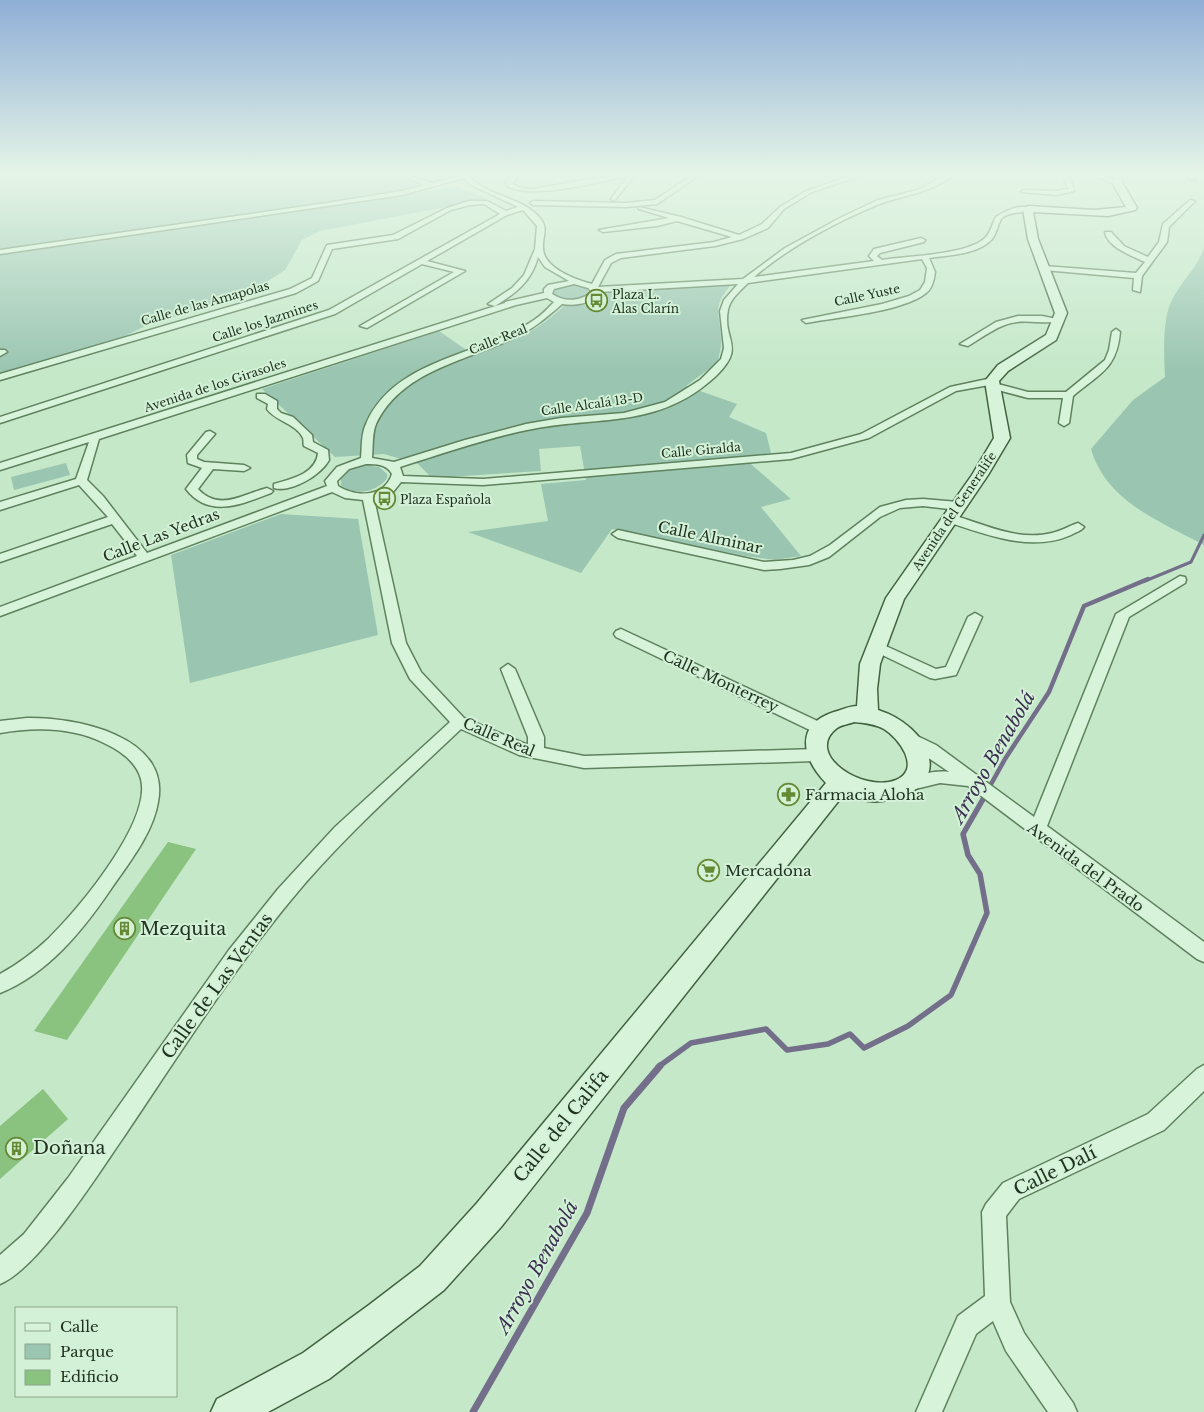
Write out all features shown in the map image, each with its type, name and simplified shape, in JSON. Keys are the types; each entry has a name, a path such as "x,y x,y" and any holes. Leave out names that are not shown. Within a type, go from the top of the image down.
{"street":[{"path":"0,252 85,240"},
{"name":"Calle de las Amapolas","path":"0,377 293,291 312,282 317,277 323,254 330,247 376,240"},
{"name":"Calle los Jazmines","path":"0,420 315,319 332,312 460,240"},
{"name":"Avenida de los Girasoles","path":"438,327 486,308 509,294 526,278 538,250 539,240"},
{"path":"729,240 706,246 619,256 608,262 596,286 593,296 582,301 560,301 548,295 548,289 562,283 581,283 596,286 745,281 925,258 978,246 986,240"},
{"name":"Calle Alcalá 13-D","path":"393,466 505,430 549,422 636,413 669,404 715,372 725,362 729,345 722,320 724,304 745,281 785,251 806,240"},
{"path":"881,263 873,256 877,251 921,240"},
{"path":"1033,240 1060,313 1058,320 1051,337 1003,368 992,384 1028,395 1068,395 1109,361 1114,350 1116,332"},
{"path":"1112,240 1125,251 1150,261"},
{"path":"1138,290 1138,276 1163,240"},
{"path":"538,250 546,264 581,283"},
{"name":"Calle Yuste","path":"806,320 903,301 924,291 931,279 932,270 925,258"},
{"path":"364,326 461,271 421,262"},
{"path":"1044,268 1138,276"},
{"path":"560,273 563,278 562,283"},
{"name":"Avenida de los Girasoles","path":"486,308 548,295"},
{"name":"Calle Real","path":"366,460 366,434 374,416 399,388 450,358 529,328 553,310 560,301"},
{"name":"Avenida de los Girasoles","path":"0,467 516,302"},
{"path":"965,344 1004,321 1014,318 1058,320"},
{"name":"Calle Giralda","path":"398,479 483,482 791,456 865,436 953,389 992,384"},
{"name":"Avenida del Generalife","path":"868,716 867,688 870,664 895,598 980,476 1002,438 992,384"},
{"path":"1064,423 1068,395"},
{"path":"210,466 192,489 199,499 208,504 237,502 309,476 317,470 324,457 324,452 308,444 308,437 289,419 278,415 272,409 273,403 261,396"},
{"path":"210,434 192,454 192,461 210,466 244,468"},
{"path":"81,481 94,442 93,437"},
{"path":"366,460 386,462 393,466 397,470 398,479 387,490 368,496 346,496 333,488 331,481 334,474 353,463 366,460"},
{"path":"0,506 81,481"},
{"path":"81,481 99,498 145,558"},
{"name":"Calle Las Yedras","path":"4,612 333,488"},
{"path":"274,489 290,504"},
{"name":"Calle Real","path":"368,496 399,643 415,675 459,722 511,746 536,754 584,762 816,755"},
{"name":"Calle Alminar","path":"618,534 764,566 788,566 811,562 835,549 875,516 889,508 909,503 954,512 998,533 1030,538 1053,537 1078,526"},
{"path":"0,558 114,519"},
{"path":"1036,830 1123,614 1180,580"},
{"path":"877,647 935,674 951,671 975,617"},
{"name":"Calle Monterrey","path":"621,634 821,729"},
{"path":"508,669 536,737 536,754"},
{"path":"907,786 918,769 919,759 910,739 892,724 868,716 840,716 829,721 821,729 815,741 816,755 824,770 840,782 856,790 874,793 892,792 940,777 968,780"},
{"name":"Calle de Las Ventas","path":"0,1272 32,1242 76,1186 236,956 284,894 342,832 459,722"},
{"path":"0,727 13,724 51,725 93,730 130,748 142,762 149,782 150,803 130,847 68,931 33,962 0,984"},
{"name":"Avenida del Prado","path":"910,739 930,749 968,780 1204,953"},
{"name":"Calle del Califa","path":"230,1412 316,1366 382,1318 432,1278 490,1215 840,782"},
{"name":"Calle Dalí","path":"998,1302 994,1212 1011,1190 1156,1122 1204,1076"},
{"path":"929,1412 933,1399 967,1325 998,1302 1015,1342 1064,1412"}],"green space":[{"path":"0,240 63,240 0,249"},
{"path":"96,240 302,240 285,270 254,290 202,309 149,324 121,338 0,373 0,254"},
{"path":"1204,247 1204,545 1152,518 1121,496 1098,467 1091,449 1133,400 1165,377 1164,338 1169,308 1176,293 1198,261"},
{"path":"571,284 588,289 589,294 571,300 561,298 553,293 557,287"},
{"path":"732,284 721,298 719,304 721,347 718,362 686,386 737,404 729,417 766,433 771,453 744,458 791,499 761,507 801,556 775,560 745,556 612,529 581,573 468,532 548,521 541,484 586,480 580,446 539,449 541,471 432,478 418,464 384,454 335,457 262,389 439,331 472,354 522,336 542,324 565,305 588,305 608,293"},
{"path":"66,463 70,475 14,490 11,477"},
{"path":"379,467 387,474 387,478 378,487 358,492 346,489 341,485 341,477 351,469"},
{"path":"281,514 358,519 378,635 190,683 171,555"}],"building":[{"name":"Mezquita","path":"168,842 196,849 67,1040 34,1031"},
{"name":"Doñana","path":"43,1089 68,1119 0,1179 0,1126"}],"waterway":[{"name":"Arroyo Benabolá","path":"1145,581 1191,562 1204,535"},
{"name":"Arroyo Benabolá","path":"985,795 1005,759 1049,692 1084,606 1148,579"},
{"name":"Arroyo Benabolá","path":"658,1067 691,1043 766,1029 787,1050 828,1044 850,1034 864,1048 908,1026 951,995 987,913 980,874 968,855 963,834 986,794"},
{"name":"Arroyo Benabolá","path":"473,1412 587,1213 624,1108 660,1066"}],"place":[{"name":"Plaza L. Alas Clarín","path":"596,301"},
{"name":"Plaza Española","path":"384,499"},
{"name":"Farmacia Aloha","path":"789,794"},
{"name":"Mercadona","path":"709,870"},
{"name":"Mezquita","path":"124,929"},
{"name":"Doñana","path":"17,1148"}]}
